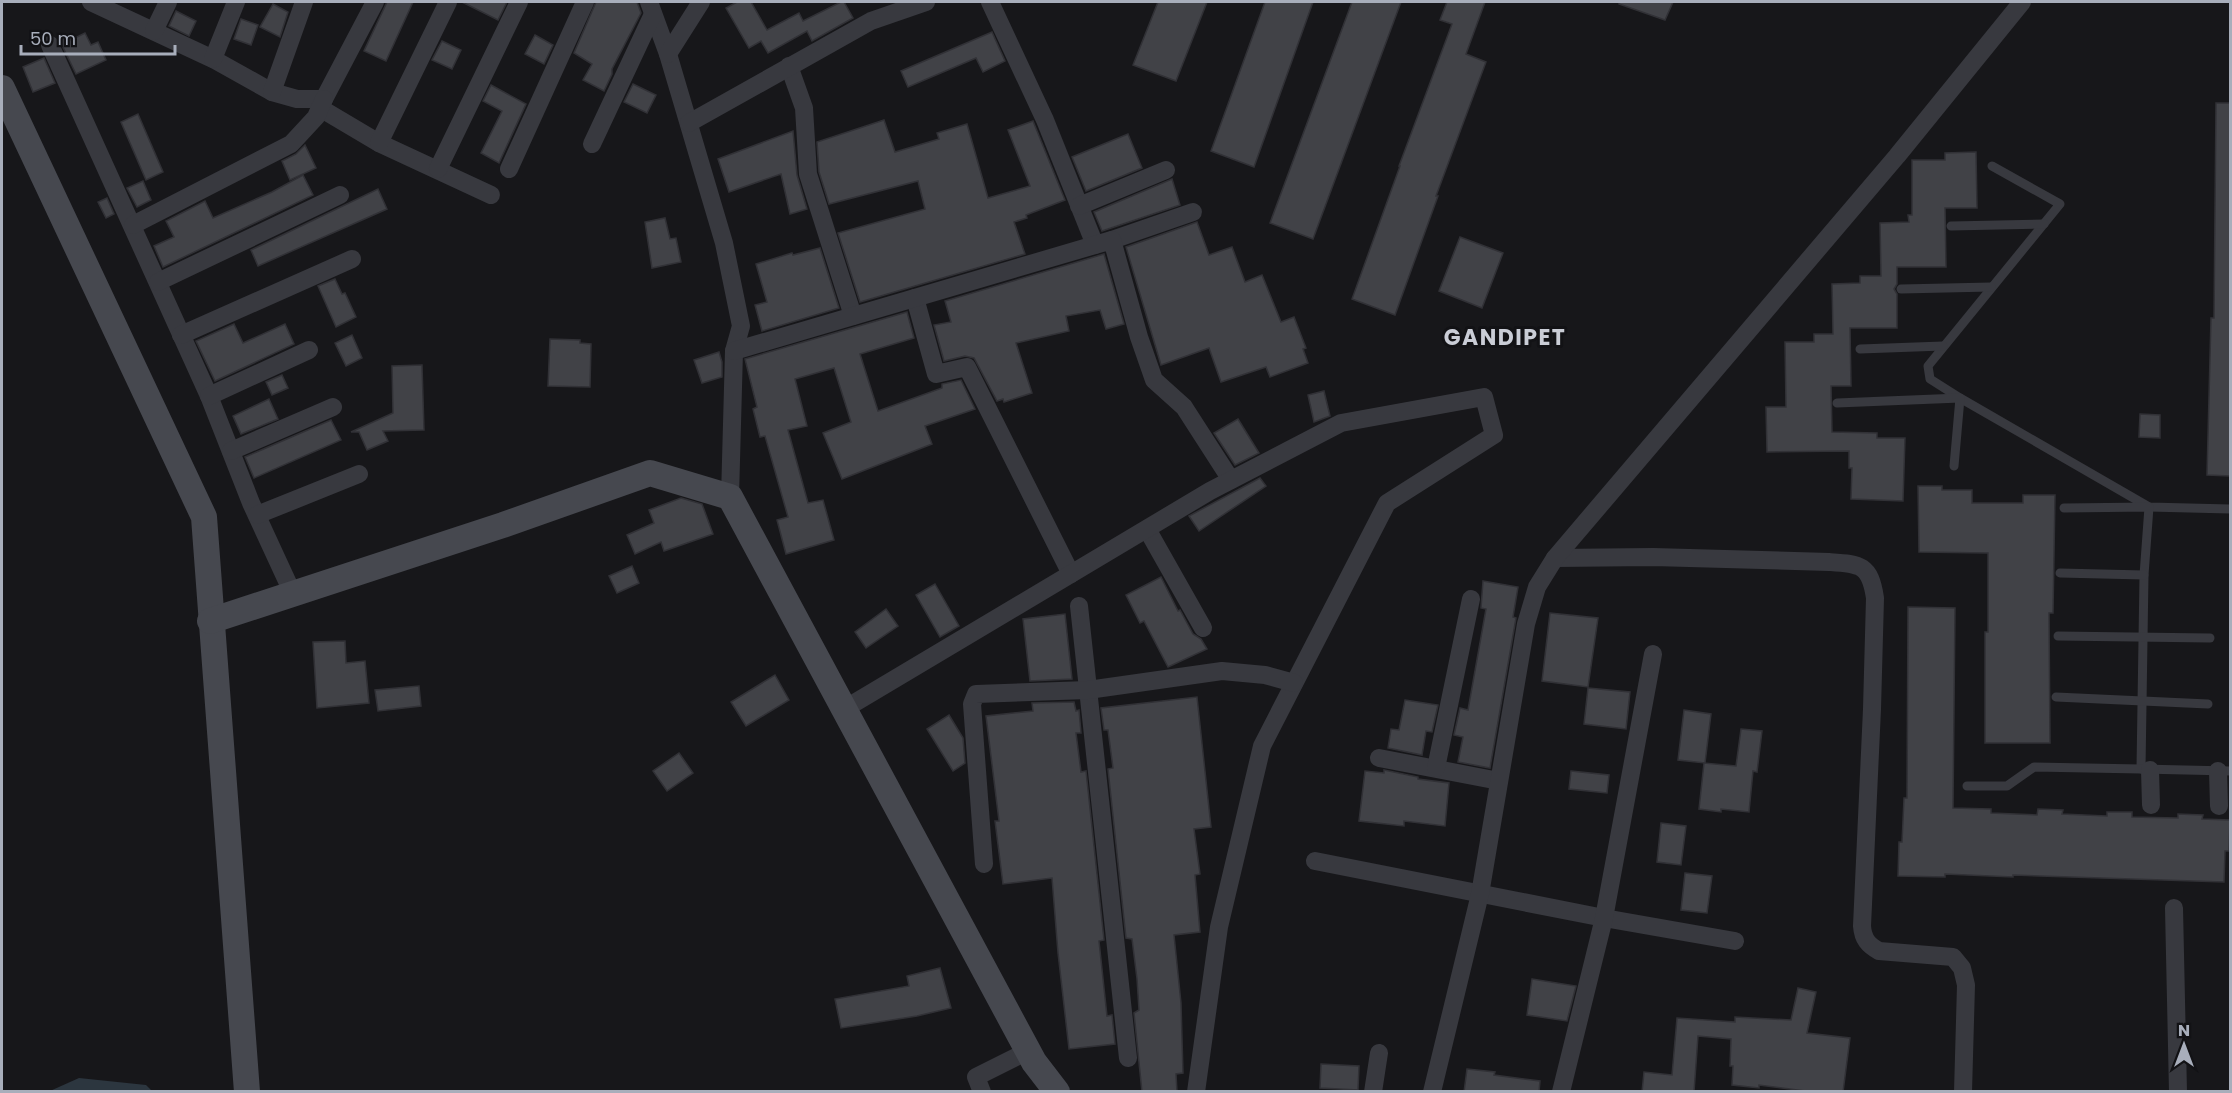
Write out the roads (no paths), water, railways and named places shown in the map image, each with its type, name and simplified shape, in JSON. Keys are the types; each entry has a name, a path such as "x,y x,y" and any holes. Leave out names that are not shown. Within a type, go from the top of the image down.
{"street":[{"path":"91,2 213,59 272,92 320,108 379,143 491,195"},
{"path":"154,31 168,2"},
{"path":"213,59 236,2"},
{"path":"272,92 304,2"},
{"path":"133,225 291,144 320,108 375,2"},
{"path":"379,143 448,2"},
{"path":"438,169 519,2"},
{"path":"509,169 585,2"},
{"path":"668,54 701,2"},
{"path":"689,123 871,21 926,2"},
{"path":"990,2 1045,120 1079,206 1103,243 1154,380 1184,407 1231,480"},
{"path":"1432,1092 1480,894 1526,624 1537,587 1555,558 1898,156 2022,2"},
{"path":"651,8 668,54 724,243 741,326 734,351 730,496 846,708 1034,1062 1057,1092"},
{"path":"592,144 651,8"},
{"path":"50,45 209,396 257,515 293,594"},
{"path":"789,66 804,108 808,174 853,316"},
{"path":"2,88 204,517 247,1092"},
{"path":"1079,206 1166,170"},
{"path":"158,282 340,195"},
{"path":"734,351 1103,243 1193,212"},
{"path":"182,336 352,259"},
{"path":"915,298 936,374 967,367 1071,574"},
{"path":"209,396 309,350"},
{"path":"846,708 1231,480 1341,423 1484,397 1494,435 1387,503 1262,746 1219,927 1196,1092"},
{"path":"231,451 333,407"},
{"path":"210,621 504,525 650,473 730,496"},
{"path":"257,515 359,474"},
{"path":"1147,529 1203,628"},
{"path":"1555,558 1653,557 1855,563 1866,570 1873,581 1875,598 1863,936 1869,946 1879,951 1953,957 1962,968 1966,985 1963,1092"},
{"path":"1436,768 1471,598"},
{"path":"1079,606 1128,1058"},
{"path":"1561,1092 1604,918 1653,654"},
{"path":"984,864 972,704 976,694 1088,690 1222,671 1265,675 1294,683"},
{"path":"1380,758 1499,781"},
{"path":"2145,770 2151,805"},
{"path":"2219,806 2224,771"},
{"path":"1315,861 1604,918 1735,941"},
{"path":"2174,908 2178,1092"},
{"path":"982,1092 976,1077 1028,1051"},
{"path":"1373,1092 1378,1053"}],"lane":[{"path":"1992,166 2060,204 1928,366 1930,379 2149,507"},
{"path":"1952,226 2044,224"},
{"path":"1901,289 1991,287"},
{"path":"1860,349 1943,346"},
{"path":"1837,403 1960,398"},
{"path":"1954,466 1960,398"},
{"path":"2145,770 2143,637 2144,575 2149,507"},
{"path":"2064,508 2230,509"},
{"path":"2060,573 2144,575"},
{"path":"2058,636 2210,638"},
{"path":"2056,697 2208,704"},
{"path":"1967,786 2007,786 2034,767 2224,771"}],"district":[{"name":"GANDIPET","path":"1505,337"}]}
